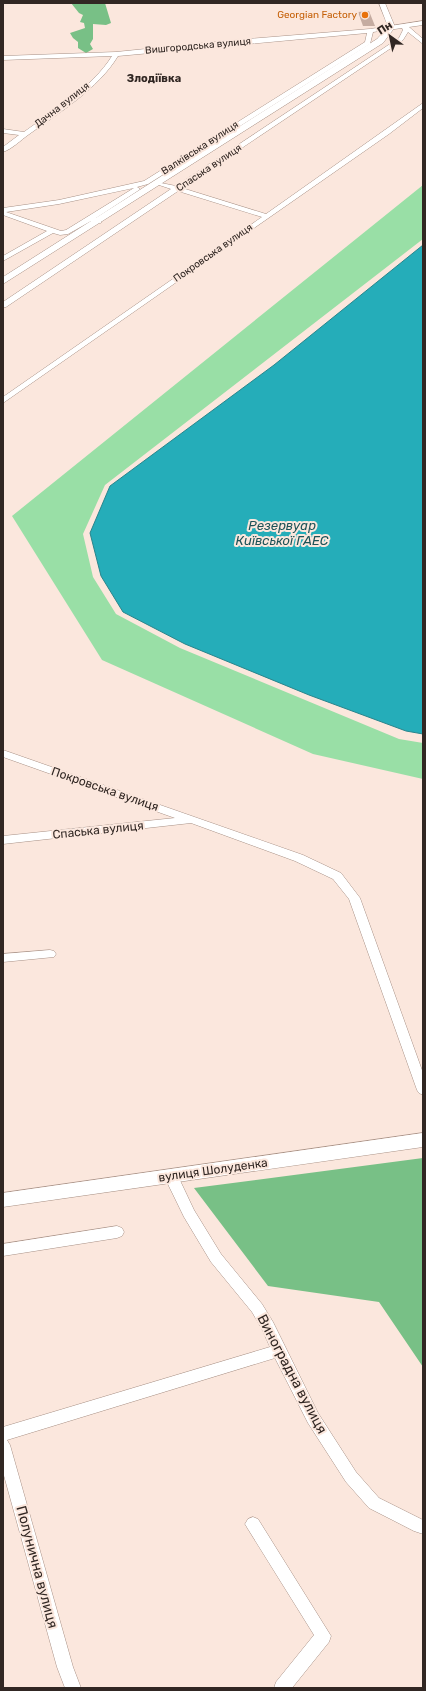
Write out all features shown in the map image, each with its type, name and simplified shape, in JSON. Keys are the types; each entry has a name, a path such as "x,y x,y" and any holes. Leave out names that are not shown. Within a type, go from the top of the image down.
{"main road":[{"name":"вулиця Шолуденка","path":"3,1200 423,1140"}],"street":[{"path":"382,3 392,27"},
{"name":"Вишгородська вулиця","path":"3,58 116,54 224,43 370,31 423,23"},
{"path":"404,26 423,42"},
{"name":"Спаська вулиця","path":"3,305 401,39 406,30 404,26"},
{"name":"Спаська вулиця","path":"3,281 247,126 348,58 380,41 392,27"},
{"name":"Валківська вулиця","path":"3,212 59,202 146,183 238,124 348,58 368,43 370,31"},
{"name":"Дачна вулиця","path":"3,150 61,108 88,86 114,61 116,54"},
{"name":"Покровська вулиця","path":"5,397 387,133 423,105"},
{"path":"238,124 247,126"},
{"path":"3,131 24,134"},
{"path":"3,212 52,231 60,233 68,232 146,183"},
{"path":"158,183 266,216"},
{"path":"90,219 98,221"},
{"path":"3,259 52,231"},
{"name":"Покровська вулиця","path":"3,753 207,824 299,858 337,876 354,898 423,1090"},
{"name":"Спаська вулиця","path":"3,840 193,819"},
{"path":"3,958 50,954"},
{"name":"Виноградна вулиця","path":"171,1176 189,1213 216,1258 256,1308 268,1326 279,1352 313,1418 350,1477 374,1503 423,1527"},
{"path":"3,1250 117,1232"},
{"path":"3,1434 279,1352"},
{"name":"Полунична вулиця","path":"3,1445 64,1667 74,1688"},
{"path":"253,1524 323,1636 282,1688"}],"green space":[{"path":"71,3 105,3 111,23 106,25 93,24 93,39 90,44 93,49 86,53 78,48 78,42 70,33 85,28 84,23 80,22 83,15 79,13"},
{"path":"423,185 423,239 105,485 83,534 93,577 116,614 180,648 399,739 423,743 423,779 313,754 102,660 12,516"},
{"path":"423,1158 423,1367 379,1302 268,1286 194,1188"}],"water":[{"name":"Резервуар Київської ГАЕС","path":"423,245 423,734 406,731 309,695 185,644 123,612 101,576 90,533 110,486 274,365"}],"building":[{"name":"Georgian Factory","path":"369,11 375,26 363,26 358,12"}],"place":[{"name":"Georgian Factory","path":"365,15"}],"district":[{"name":"Злодіївка","path":"154,78"}]}
